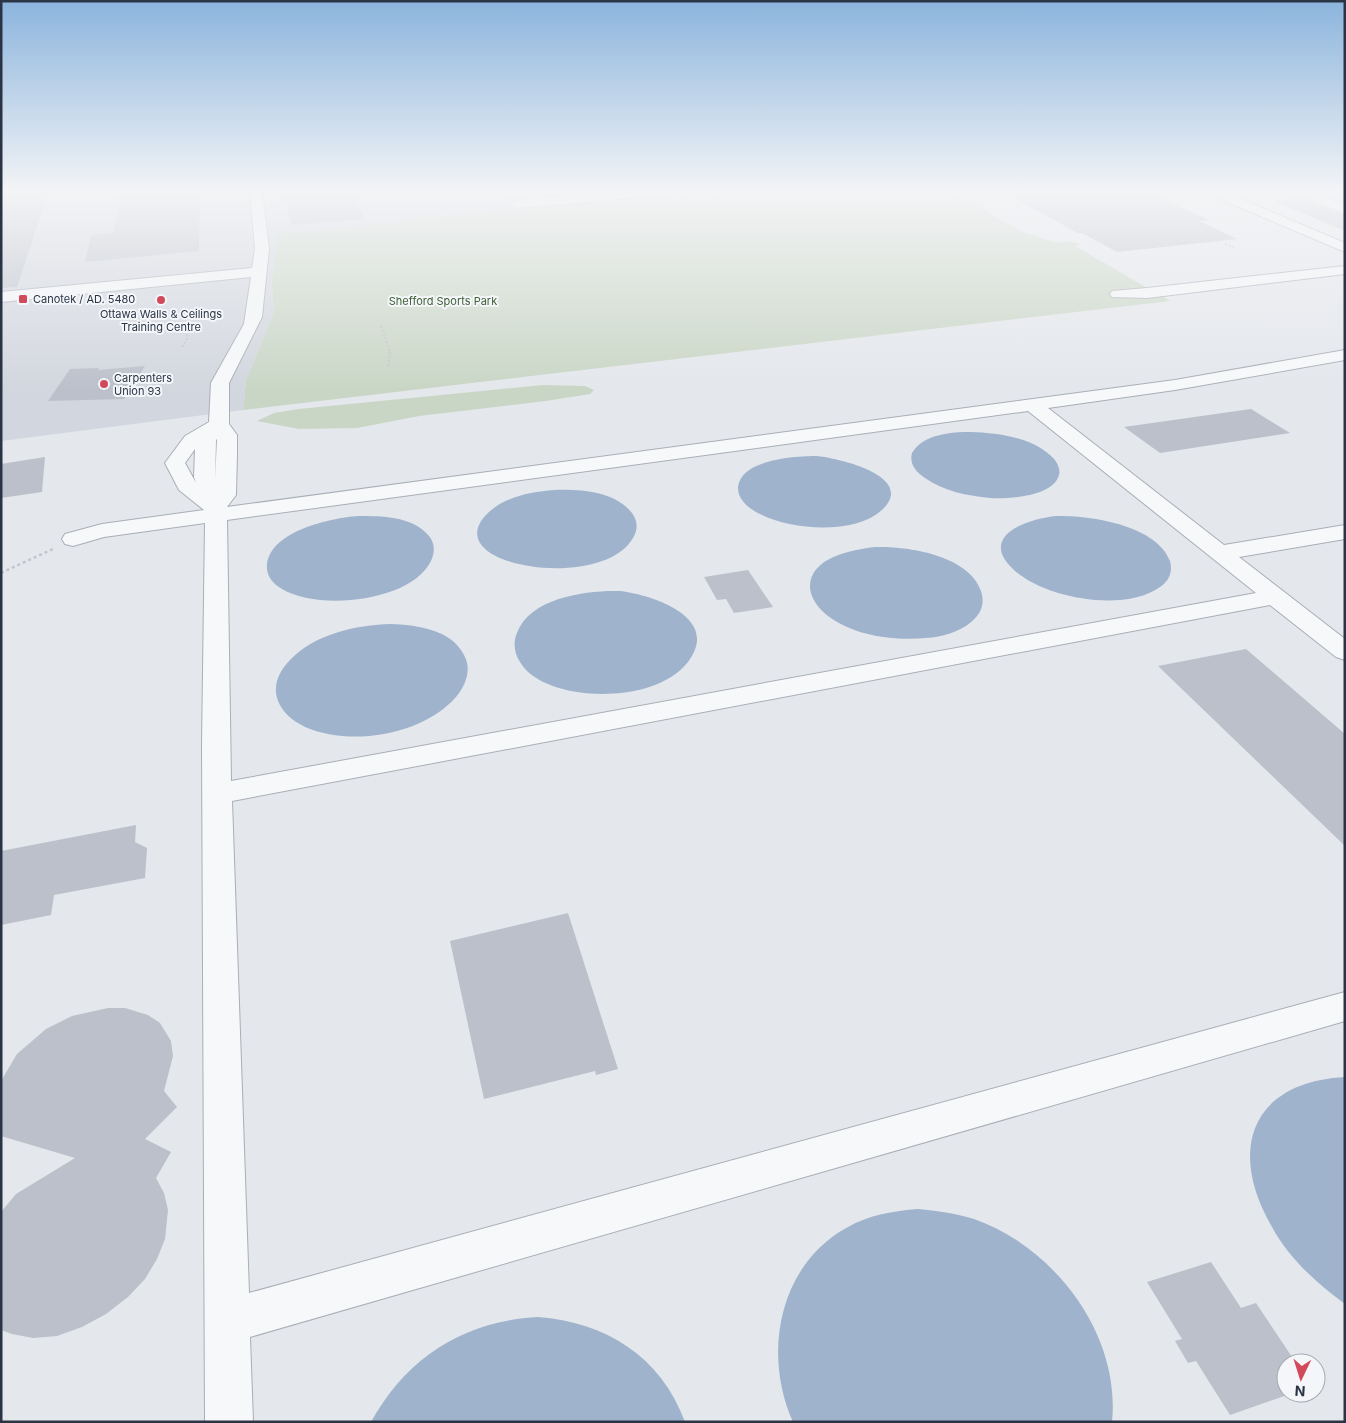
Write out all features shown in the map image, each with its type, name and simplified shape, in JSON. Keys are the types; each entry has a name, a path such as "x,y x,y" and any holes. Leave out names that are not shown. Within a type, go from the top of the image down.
{"street":[{"path":"229,1422 217,794 216,511 204,478 206,439 219,425 220,383 252,324 261,257"},
{"path":"1118,294 1147,293 1345,270"},
{"path":"1,297 259,272"},
{"path":"73,539 216,511 1175,385 1345,355"},
{"path":"1031,404 1345,652"},
{"path":"1219,553 1345,532"},
{"path":"217,794 1274,597"},
{"path":"227,1321 1345,1006"}],"path":[{"path":"182,347 187,339 187,314"},
{"path":"381,326 390,352 388,368"},
{"path":"1,573 73,539"}],"shaded area":[{"path":"1,257 330,257 272,284 274,312 246,381 243,410 1,441"}],"green space":[{"name":"Shefford Sports Park","path":"275,257 1095,257 1170,301 243,410 246,381 274,312 272,284"},
{"path":"543,385 585,386 594,390 590,394 419,416 357,428 299,429 257,421 274,413 299,409"}],"water":[{"path":"971,432 1013,437 1033,444 1052,457 1059,467 1059,475 1048,488 1039,492 1018,497 990,498 948,490 932,483 914,467 911,457 912,453 923,442 938,435"},
{"path":"817,456 856,465 883,478 890,488 890,498 882,510 870,518 840,527 806,527 762,515 754,511 740,497 738,488 741,478 758,465 783,458"},
{"path":"554,490 585,491 616,500 632,513 635,519 636,532 633,538 616,555 590,565 561,568 530,566 504,560 485,549 477,534 485,516 492,510 500,504 517,497 535,492"},
{"path":"358,516 377,516 414,524 429,536 432,542 434,551 431,561 420,575 404,586 385,594 362,599 318,600 298,596 282,589 271,579 267,565 271,553 279,543 290,535 318,523"},
{"path":"1056,516 1103,520 1137,531 1163,549 1170,561 1171,572 1168,579 1160,587 1145,595 1126,599 1106,600 1064,595 1027,580 1014,570 1004,558 1001,548 1003,539 1010,531 1020,525"},
{"path":"875,547 903,548 936,555 951,561 964,569 974,579 981,591 981,610 966,626 946,635 926,638 901,639 875,636 862,633 839,623 828,616 814,600 810,588 812,577 816,569 834,557 855,550"},
{"path":"620,591 649,597 665,603 679,611 690,621 696,632 696,646 688,662 677,673 649,687 634,691 601,694 571,691 556,687 536,678 524,668 516,655 515,640 524,621 534,611 561,598 577,594"},
{"path":"391,624 422,627 442,634 451,639 464,655 468,671 463,687 456,697 442,710 425,721 406,728 385,734 364,736 343,736 323,733 301,725 284,712 276,693 278,678 283,668 300,651 323,637 336,633 364,626"},
{"path":"1345,1077 1345,1304 1304,1269 1286,1249 1272,1227 1258,1199 1251,1172 1251,1147 1256,1125 1269,1106 1288,1092 1313,1082"},
{"path":"918,1209 946,1212 967,1217 1003,1232 1031,1250 1055,1272 1076,1298 1093,1326 1105,1357 1112,1389 1112,1422 793,1422 784,1395 779,1368 779,1340 783,1312 792,1287 806,1263 825,1243 848,1227 864,1219 882,1214"},
{"path":"538,1317 563,1320 586,1326 608,1335 628,1347 646,1361 661,1378 675,1399 685,1422 371,1422 385,1399 402,1379 420,1361 440,1347 462,1335 486,1326 511,1320"}],"building":[{"path":"1,257 27,257 17,287 1,288"},
{"path":"86,257 133,257 85,262"},
{"name":"Carpenters Union 93","path":"145,366 124,399 48,401 70,369 99,368 98,370"},
{"path":"1251,409 1290,433 1160,453 1124,427"},
{"path":"45,457 42,492 1,498 1,464"},
{"path":"748,570 773,607 734,613 726,599 717,600 704,577"},
{"path":"1246,649 1345,734 1345,846 1158,666"},
{"path":"136,825 135,842 147,848 145,878 54,895 51,915 1,925 1,851"},
{"path":"568,913 618,1069 596,1075 595,1071 484,1099 450,941"},
{"path":"108,1008 125,1008 148,1015 160,1023 171,1041 173,1056 164,1091 177,1107 145,1139 171,1152 156,1178 164,1193 168,1210 165,1239 157,1259 145,1279 128,1297 106,1314 82,1327 57,1336 33,1338 12,1334 1,1330 1,1212 16,1194 75,1158 1,1136 1,1081 17,1054 46,1029 72,1016"},
{"path":"1211,1262 1241,1308 1256,1303 1289,1353 1276,1353 1276,1399 1230,1415 1196,1361 1188,1363 1175,1341 1182,1339 1147,1282"}],"place":[{"name":"Canotek / AD. 5480","path":"23,299"},
{"name":"Ottawa Walls & Ceilings Training Centre","path":"161,300"},
{"name":"Carpenters Union 93","path":"104,384"}]}
